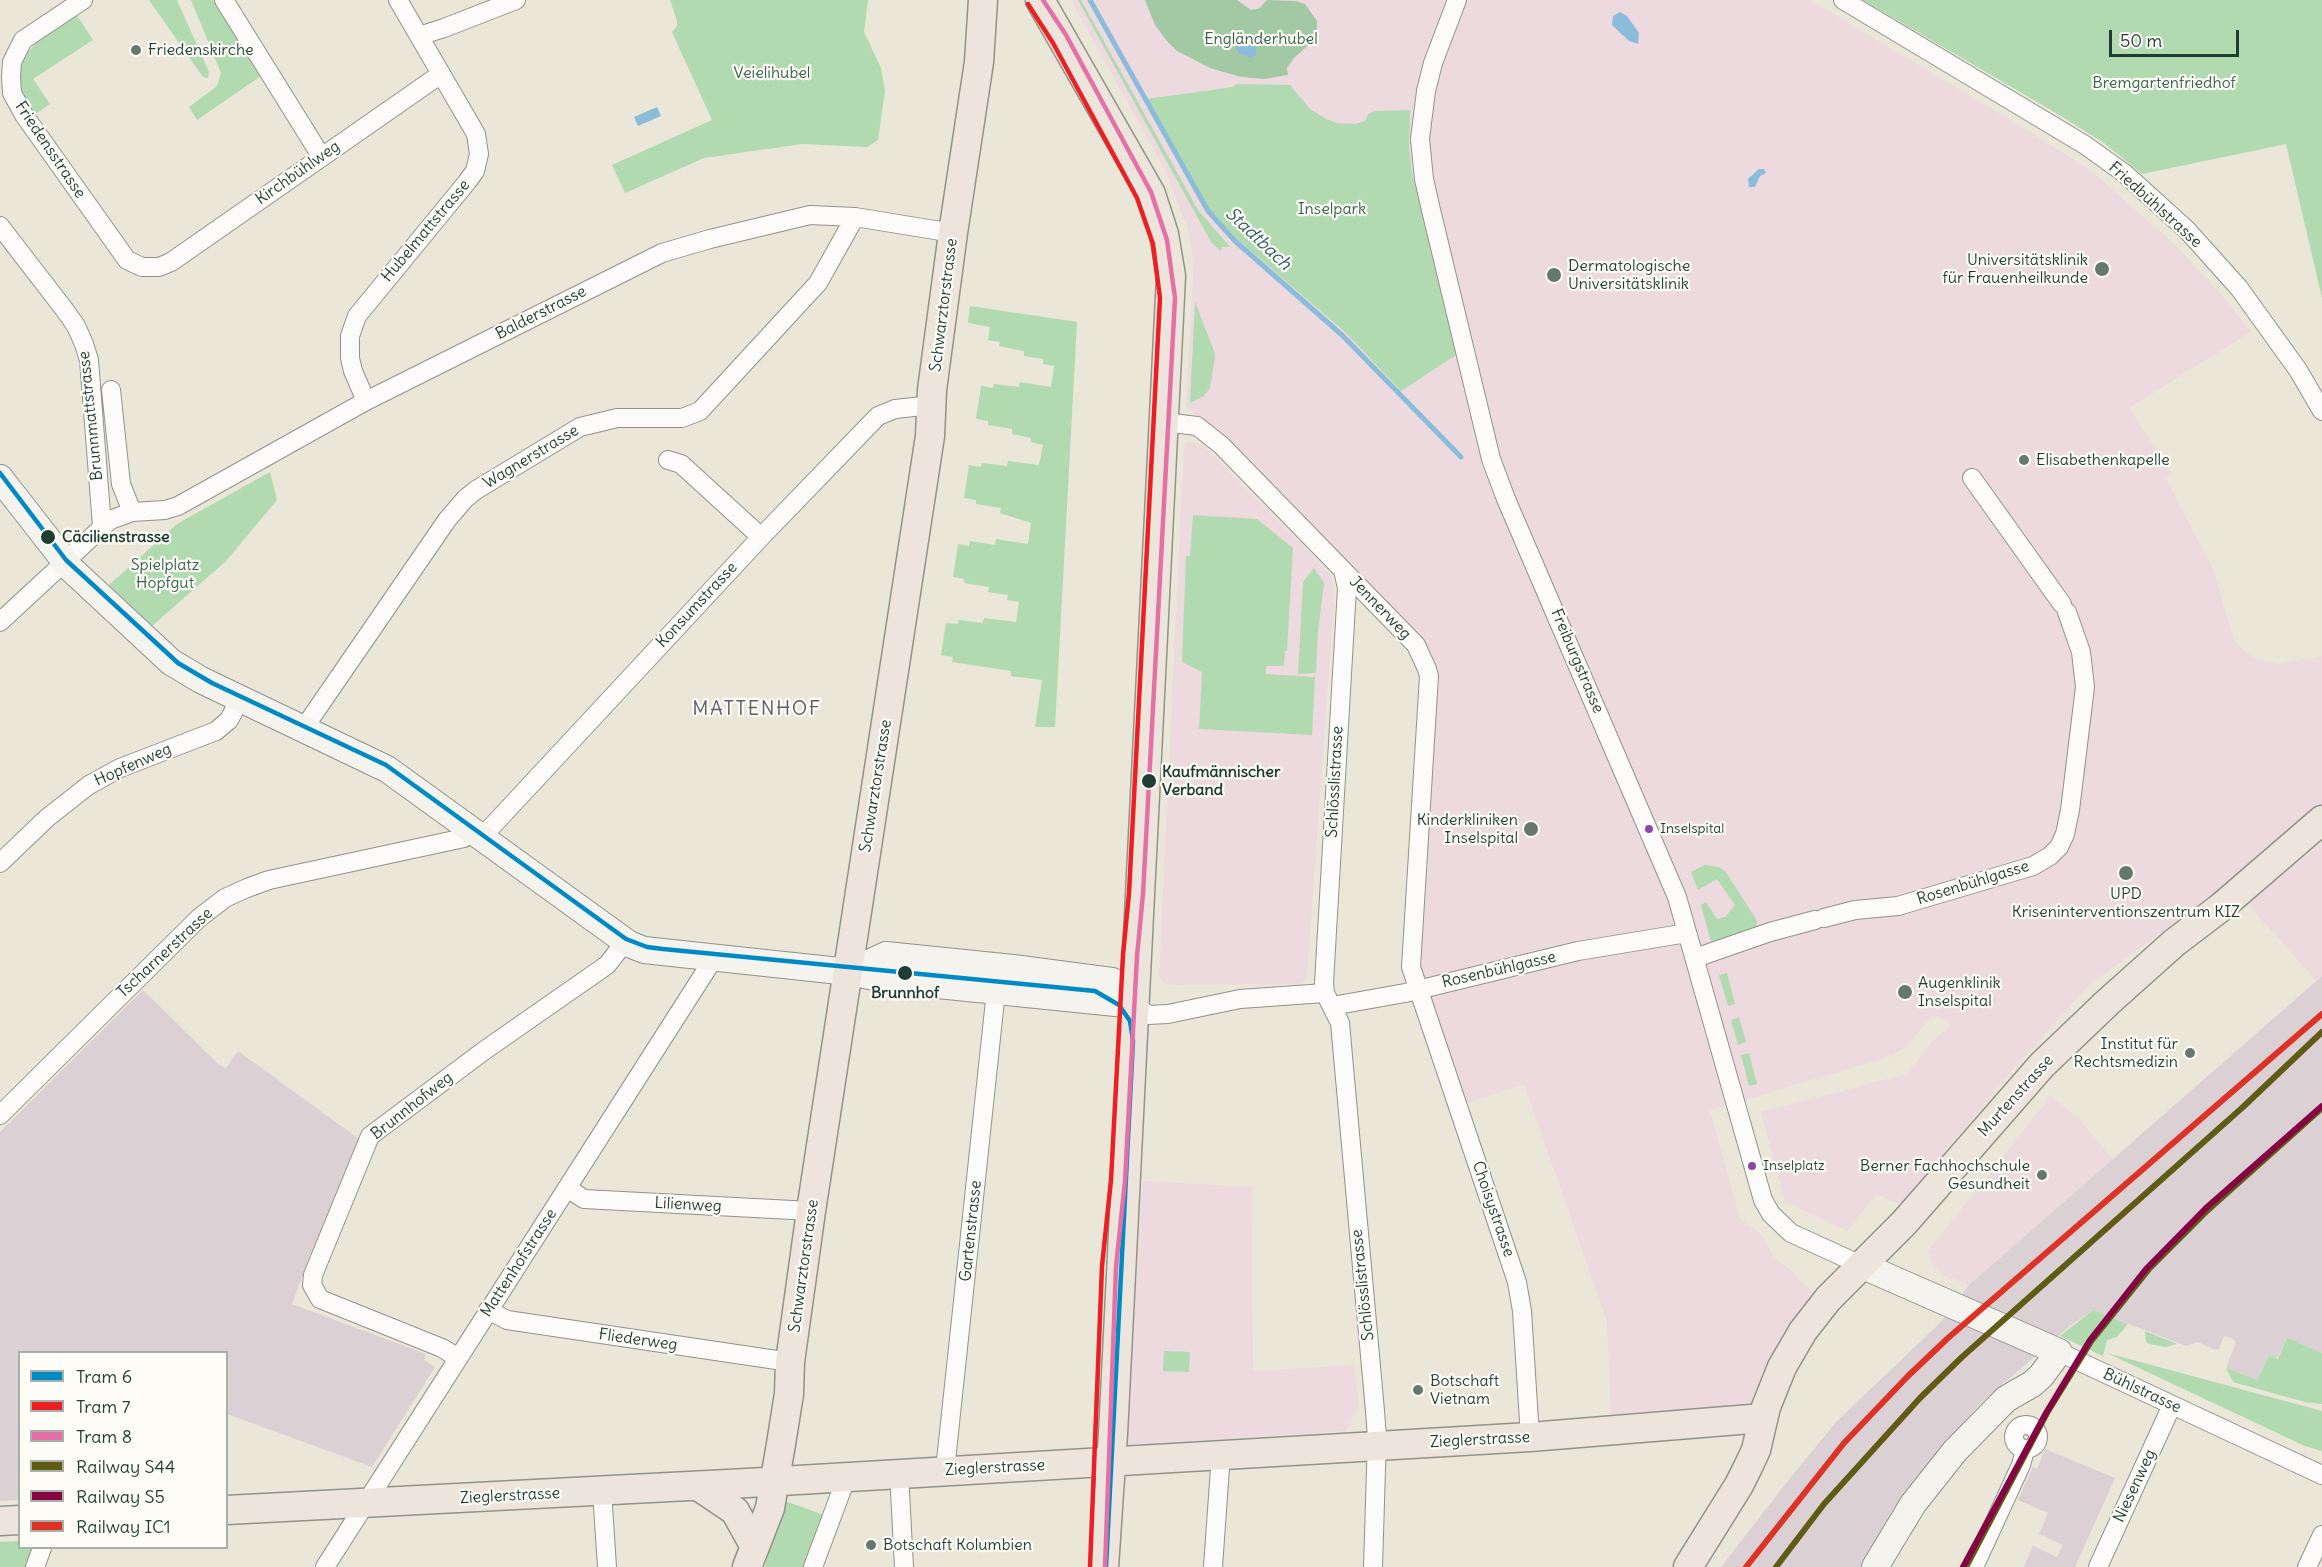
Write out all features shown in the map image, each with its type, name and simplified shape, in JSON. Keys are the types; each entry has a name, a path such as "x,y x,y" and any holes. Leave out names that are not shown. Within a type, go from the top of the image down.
{"main road":[{"name":"Schwarztorstrasse","path":"751,1557 770,1508 789,1394 790,1362 812,1211 930,435 953,233 980,62 983,0"},
{"path":"1040,0 1151,194 1159,213 1169,254 1171,276 1135,1005 1104,1567"},
{"name":"Murtenstrasse","path":"1688,1567 1739,1485 1756,1450 1763,1418 1777,1379 1792,1348 1827,1299 1904,1223 2022,1087 2091,1018 2174,943 2220,908 2322,820"},
{"name":"Zieglerstrasse","path":"228,1510 698,1486 1530,1437 1763,1418"},
{"path":"698,1486 735,1511 751,1557"}],"street":[{"name":"Friedensstrasse","path":"83,0 23,40 12,62 12,93 17,106 127,260 137,266 152,268"},
{"path":"224,0 321,156"},
{"name":"Hubelmattstrasse","path":"366,401 350,358 350,336 357,316 467,182 475,171 478,160 479,147 476,134 398,0"},
{"path":"419,36 516,0"},
{"name":"Freiburgstrasse","path":"1457,0 1432,63 1420,139 1424,179 1491,459 1502,490 1665,867 1695,958 1764,1204 1791,1233 1861,1265"},
{"name":"Friedbühlstrasse","path":"1843,0 2085,145 2124,173 2187,230 2239,288 2298,370 2322,411"},
{"name":"Kirchbühlweg","path":"152,268 171,262 441,74"},
{"name":"Balderstrasse","path":"132,512 159,511 178,506 366,401 662,253 810,215 855,217 953,233"},
{"name":"Wagnerstrasse","path":"304,728 447,520 465,499 580,427 623,417 669,420 700,411 818,283 855,217"},
{"name":"Brunnmattstrasse","path":"0,226 76,326 88,360 102,526"},
{"path":"0,622 102,526 110,520 132,512 121,484 111,390"},
{"name":"Konsumstrasse","path":"477,834 878,416 895,409 932,405"},
{"name":"Jennerweg","path":"1164,422 1197,426 1210,435 1416,645 1427,669 1429,676 1411,967 1417,989"},
{"path":"668,460 681,464 761,537"},
{"path":"0,478 64,561 171,663 240,699 375,762 625,942 644,950 849,972 889,981 1135,1005"},
{"name":"Rosenbühlgasse","path":"1695,958 1770,932 1855,910 1898,906 2033,866 2050,856 2059,847 2065,834 2070,810 2085,687 2081,652 2064,608 1972,478"},
{"name":"Schlösslistrasse","path":"1343,570 1347,588 1324,971 1329,1000 1340,1023 1371,1364 1377,1446 1372,1567"},
{"name":"Hopfenweg","path":"0,863 47,818 89,785 120,768 216,731 230,720 240,699"},
{"name":"Tscharnerstrasse","path":"0,1115 199,918 225,898 269,880 477,834"},
{"name":"Rosenbühlgasse","path":"1417,989 1578,951 1687,933"},
{"name":"Brunnhofweg","path":"458,1358 442,1348 320,1299 312,1285 313,1275 370,1136 476,1057 607,965 625,942"},
{"path":"849,972 886,955 1012,968 1115,982 1135,1005 1148,1015 1240,999 1329,1000 1417,989"},
{"name":"Mattenhofstrasse","path":"325,1567 714,958"},
{"name":"Choisystrasse","path":"1417,989 1507,1246 1517,1282 1522,1311 1530,1437"},
{"name":"Gartenstrasse","path":"945,1470 996,992"},
{"name":"Lilienweg","path":"567,1188 584,1199 812,1211"},
{"name":"Bühlstrasse","path":"1861,1265 2054,1350 2322,1474"},
{"name":"Fliederweg","path":"488,1310 507,1320 790,1362"},
{"path":"1875,1567 1913,1504 1955,1451 2006,1399 2041,1376 2054,1350"},
{"name":"Niesenweg","path":"2098,1567 2172,1405"},
{"path":"1974,1567 2021,1465 2025,1450"},
{"path":"1214,1567 1221,1454"},
{"path":"898,1473 904,1567"},
{"path":"813,1567 847,1476"},
{"path":"602,1491 607,1567"},
{"path":"2307,1567 2322,1534"},
{"path":"35,1567 42,1549"}],"shaded area":[{"name":"Inselspital","path":"1071,0 1810,0 2090,170 2174,244 2225,299 2251,332 2129,408 2172,475 2166,479 2213,569 2234,640 2246,653 2261,661 2279,664 2322,656 2322,808 2258,862 2089,985 2005,1079 1901,1204 1876,1195 1847,1231 1785,1202 1761,1112 1907,1074 1932,1042 1951,1025 1941,1018 1931,1017 1905,1047 1892,1056 1710,1110 1740,1219 1760,1233 1775,1259 1792,1271 1813,1294 1776,1350 1749,1419 1611,1418 1607,1321 1524,1084 1464,1104 1417,964 1433,677 1416,639 1190,409 1186,409 1193,276 1188,229 1165,170"},
{"path":"1187,442 1205,447 1326,569 1333,582 1334,602 1307,974 1304,981 1299,984 1171,985 1164,983 1159,976 1184,445"},
{"path":"2322,843 2322,976 2317,981 2248,902"},
{"path":"2322,976 2322,1353 2287,1338 2277,1359 2269,1356 2257,1380 2226,1368 2236,1342 2232,1338 2224,1336 2219,1349 2215,1350 2198,1342 2186,1346 2093,1310 2071,1325 1980,1404 1942,1446 1902,1498 1860,1567 1721,1567 1837,1421 1938,1325 1969,1285"},
{"path":"143,990 218,1064 226,1068 238,1051 359,1139 360,1144 310,1255 292,1304 426,1354 424,1360 435,1367 372,1467 228,1414 228,1351 18,1351 18,1500 0,1501 0,1132"},
{"name":"Berner Fachhochschule Gesundheit","path":"2051,1096 2078,1118 2113,1159 1969,1285 1952,1278 1949,1280 1933,1264 1928,1251"},
{"path":"1142,1181 1252,1187 1253,1371 1354,1365 1359,1406 1345,1431 1127,1445"},
{"path":"2045,1449 2115,1478 2075,1567 2024,1567 2033,1546 2057,1557 2063,1545 2039,1534 2048,1513 2018,1500 2033,1467 2037,1469"}],"green space":[{"path":"149,0 177,0 209,72 208,78 203,77"},
{"path":"191,0 214,0 261,76 197,120 189,107 217,86 221,73"},
{"name":"Veielihubel","path":"670,0 868,0 864,32 881,68 885,91 878,140 867,147 802,144 704,158 625,193 612,165 712,120 672,32 677,26 677,21"},
{"path":"1078,0 1081,0 1198,210 1230,247 1222,247 1221,251 1211,242"},
{"name":"Engländerhubel","path":"1145,0 1237,0 1251,10 1260,8 1267,0 1296,1 1305,4 1317,21 1317,30 1315,39 1294,58 1287,68 1288,75 1265,79 1241,77 1210,68 1177,51 1155,25","holes":["1243,38 1249,40 1250,58 1238,51"]},
{"name":"Bremgartenfriedhof","path":"1863,0 2322,0 2322,298 2286,144 2142,174 2104,143 2061,116"},
{"path":"76,14 93,40 33,79 50,104 34,115 20,90 21,68 25,56 41,37"},
{"name":"Inselpark","path":"1236,84 1290,85 1310,109 1337,123 1356,124 1365,121 1368,114 1375,111 1410,110 1409,147 1412,173 1456,355 1401,391 1345,332 1237,239 1210,210 1147,99 1233,87"},
{"path":"1195,302 1215,357 1210,388 1204,396 1190,403"},
{"path":"970,306 1077,322 1055,727 1035,727 1042,680 1011,676 1011,671 952,662 953,657 941,655 946,623 958,624 958,620 983,623 984,618 1016,622 1019,602 1007,600 1008,595 988,592 989,587 964,583 964,579 953,577 958,544 969,546 970,541 995,545 996,539 1028,544 1031,523 1000,513 1001,508 976,504 976,500 964,498 969,465 981,467 982,463 1007,466 1008,461 1039,465 1043,445 1031,442 1031,438 1012,434 1012,429 988,425 988,421 976,419 981,386 993,388 994,384 1019,387 1020,382 1051,387 1054,366 1043,364 1043,359 1024,356 1024,351 999,346 1000,342 988,340 990,327 968,323"},
{"name":"Spielplatz Hopfgut","path":"270,472 277,500 226,561 152,626 109,585 177,524"},
{"path":"1193,515 1257,519 1293,548 1287,651 1285,651 1284,666 1266,666 1266,674 1315,677 1312,735 1199,729 1202,672 1182,662 1186,556 1190,556"},
{"path":"1314,568 1324,583 1316,673 1298,674 1303,582"},
{"path":"1705,865 1719,867 1726,872 1757,921 1756,929 1711,942 1701,905 1706,902 1717,919 1725,917 1735,905 1717,879 1698,890 1691,872"},
{"path":"1727,973 1735,1004 1728,1006 1719,975"},
{"path":"1739,1017 1746,1042 1738,1045 1731,1020"},
{"path":"1749,1053 1757,1084 1749,1086 1741,1055"},
{"path":"2093,1310 2128,1324 2117,1337 2107,1340 2103,1356 2060,1336"},
{"path":"2145,1331 2177,1344 2165,1347 2149,1344 2146,1342"},
{"path":"2287,1338 2322,1353 2322,1404 2305,1402 2233,1382 2226,1368 2257,1380 2269,1356 2278,1359"},
{"path":"1164,1351 1190,1352 1189,1372 1163,1371"},
{"path":"2107,1353 2322,1411 2322,1451 2305,1446"},
{"path":"785,1501 824,1515 805,1567 765,1567 768,1549"},
{"path":"18,1541 18,1549 38,1549 30,1567 0,1567 0,1542"}],"water":[{"path":"1620,12 1627,16 1639,33 1638,44 1629,41 1612,25 1613,16"},
{"path":"1240,39 1252,42 1256,48 1256,55 1250,58 1240,54 1236,48"},
{"path":"657,107 661,116 638,126 634,117"},
{"path":"1759,169 1764,169 1766,173 1760,176 1755,187 1749,187 1748,179"}],"waterway":[{"name":"Stadtbach","path":"1090,0 1208,211 1235,241 1342,335 1461,457"}],"tram line":[{"name":"8","path":"1043,0 1066,35 1151,192 1167,240 1175,298 1143,894 1137,956 1125,1181 1116,1267 1105,1567"},
{"name":"7","path":"1028,4 1053,43 1137,198 1153,244 1160,298 1129,893 1123,955 1111,1180 1102,1266 1090,1567"},
{"name":"6","path":"0,473 66,560 178,663 212,683 386,765 626,939 647,947 663,949 1095,991 1119,1005 1130,1021 1133,1041 1106,1567"}],"rail line":[{"name":"IC1","path":"1746,1567 1844,1443 1908,1376 1948,1338 2322,1014"},
{"name":"S44","path":"1776,1567 1824,1504 1920,1398 1962,1357 2243,1107 2322,1032"},
{"name":"S5","path":"1963,1567 2046,1413 2090,1340 2146,1269 2206,1208 2322,1106"},
{"name":"S44","path":"1966,1567 2047,1413 2092,1340 2149,1269 2208,1210 2322,1108"}],"place":[{"name":"Friedenskirche","path":"136,50"},
{"name":"Universitätsklinik für Frauenheilkunde","path":"2102,269"},
{"name":"Dermatologische Universitätsklinik","path":"1554,275"},
{"name":"Elisabethenkapelle","path":"2024,460"},
{"name":"Cäcilienstrasse","path":"48,537"},
{"name":"Kaufmännischer Verband","path":"1149,781"},
{"name":"Kinderkliniken Inselspital","path":"1531,829"},
{"name":"Inselspital","path":"1649,829"},
{"name":"UPD Kriseninterventionszentrum KIZ","path":"2126,873"},
{"name":"Brunnhof","path":"905,973"},
{"name":"Augenklinik Inselspital","path":"1905,992"},
{"name":"Institut für Rechtsmedizin","path":"2190,1053"},
{"name":"Inselplatz","path":"1752,1166"},
{"name":"Berner Fachhochschule Gesundheit","path":"2042,1175"},
{"name":"Botschaft Vietnam","path":"1418,1390"},
{"name":"Botschaft Kolumbien","path":"871,1545"}],"district":[{"name":"MATTENHOF","path":"757,709"}]}
